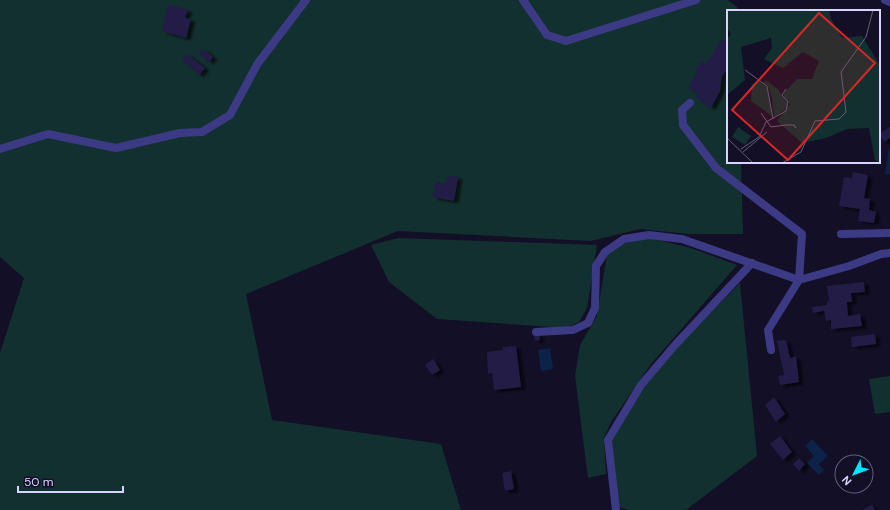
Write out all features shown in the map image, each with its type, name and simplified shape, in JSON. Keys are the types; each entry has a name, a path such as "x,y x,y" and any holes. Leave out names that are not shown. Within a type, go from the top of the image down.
{"lane":[{"path":"0,149 48,134 116,148 180,133 202,132 230,115 258,63 306,0"},
{"path":"523,0 547,35 566,41 696,0"},
{"path":"885,0 890,2"},
{"path":"690,103 682,110 683,125 716,168 802,234 799,280 768,330 771,350"},
{"path":"841,234 890,233"},
{"path":"536,332 573,330 588,323 595,308 596,266 605,252 624,239 649,235 682,240 799,280 849,266 881,254 890,254"},
{"path":"616,510 608,440 641,385 675,345 752,263"}],"green space":[{"path":"0,0 728,0 737,7 738,10 727,10 727,163 741,163 743,234 688,234 640,229 591,241 398,231 246,294 272,420 441,444 461,510 0,510 0,353 24,278 0,257"},
{"path":"398,238 597,245 587,308 579,322 566,328 437,319 389,282 371,245"},
{"path":"649,238 691,248 737,265 651,364 611,422 604,438 606,474 588,478 575,376 580,345 597,316 607,254 621,244"},
{"path":"740,283 757,456 686,510 628,510 619,507 612,441 642,389 673,351"},
{"path":"890,376 890,412 875,414 869,379"}],"water":[{"path":"889,149 890,174 885,174"},
{"path":"550,348 553,369 541,371 538,350"},
{"path":"812,439 828,456 819,464 824,470 819,475 807,463 814,456 805,446"}],"building":[{"path":"168,5 188,10 185,18 191,19 186,38 162,31"},
{"path":"723,39 727,42 727,70 722,76 720,91 711,108 696,97 698,94 688,87 698,72 695,70 702,61 705,64"},
{"path":"203,49 213,57 209,62 199,54"},
{"path":"187,54 205,68 199,75 182,60"},
{"path":"890,127 890,138 884,142 880,133"},
{"path":"853,172 868,175 864,198 870,199 869,210 876,212 874,223 858,221 860,209 839,206 844,177 852,178"},
{"path":"447,176 458,177 454,201 433,197 436,182 446,184"},
{"path":"864,282 865,292 851,293 852,302 847,302 848,316 860,314 862,326 831,329 831,320 826,321 824,311 813,313 812,307 827,305 827,302 829,301 827,286"},
{"path":"875,334 876,344 852,347 851,337"},
{"path":"539,335 540,340 535,341 534,336"},
{"path":"786,340 790,358 796,356 799,382 780,385 778,376 784,375 777,341"},
{"path":"516,346 521,387 494,390 492,373 488,374 487,352 503,350 502,347"},
{"path":"433,359 440,370 432,375 425,365"},
{"path":"774,397 785,414 776,422 765,405"},
{"path":"780,436 792,452 783,460 770,444"},
{"path":"799,458 805,464 799,471 793,464"},
{"path":"511,471 514,489 505,491 502,473"},
{"path":"872,505 875,510 862,510"}]}
